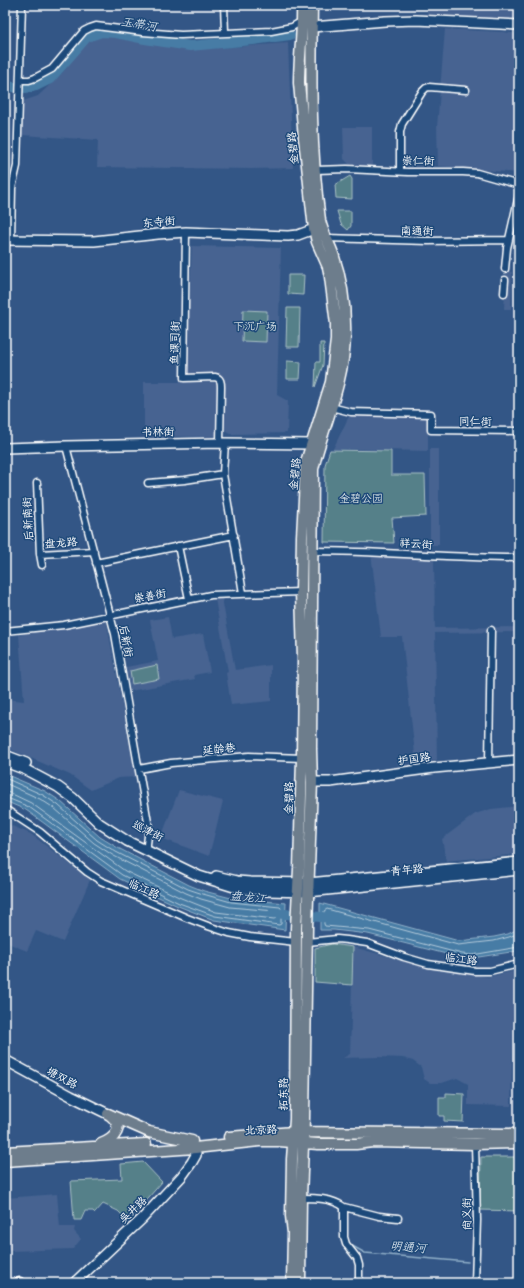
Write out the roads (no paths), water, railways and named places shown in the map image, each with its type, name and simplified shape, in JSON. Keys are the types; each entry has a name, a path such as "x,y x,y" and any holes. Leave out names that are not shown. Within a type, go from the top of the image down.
{"main road":[{"name":"金碧路","path":"296,928 302,758 303,658 301,592 306,462 331,382 336,340 336,324 330,277 328,267 317,242 314,229 307,175 299,83 302,5"},
{"path":"308,5 308,51 311,85"},
{"name":"金碧路","path":"307,928 312,782 313,469 338,385 345,338 344,308 339,274 321,221 315,170 311,85 312,5"},
{"name":"拓东路","path":"296,928 296,1135"},
{"name":"拓东路","path":"292,1283 293,1233 291,1216 307,928"},
{"path":"108,1114 149,1132 194,1144"},
{"path":"94,1146 109,1141 116,1134 116,1121 108,1114"},
{"name":"北京路","path":"5,1161 194,1144 234,1136 519,1134"},
{"name":"北京路","path":"296,1135 303,1143 519,1143"},
{"path":"300,1283 303,1143"},
{"name":"北京路","path":"5,1152 94,1146 194,1144"}],"street":[{"path":"8,241 12,188 17,166 22,5"},
{"path":"224,5 225,32"},
{"path":"312,27 416,20 519,25"},
{"path":"20,80 35,78 52,68 84,31 96,26 143,32 181,34 271,31 292,27 302,21"},
{"path":"400,171 401,128 422,92 429,87 466,90"},
{"name":"崇仁街","path":"315,170 347,169 477,173 519,185"},
{"path":"505,269 508,240 519,195"},
{"name":"东寺街","path":"8,241 94,241 186,232 283,236 298,235 314,229"},
{"name":"鱼课司街","path":"186,232 184,378 215,377 220,380 222,443"},
{"name":"南通街","path":"326,238 428,241 508,240"},
{"path":"504,293 505,280"},
{"name":"同仁街","path":"331,407 351,412 431,414 431,430 519,431"},
{"path":"222,443 223,474 243,593"},
{"name":"书林街","path":"5,448 222,443 312,444"},
{"name":"后新街","path":"66,446 115,634 149,828 147,844"},
{"path":"148,484 223,474"},
{"name":"后新南街","path":"37,483 40,554"},
{"path":"96,563 234,535"},
{"path":"178,546 190,599"},
{"name":"盘龙路","path":"42,565 40,554 94,551"},
{"name":"祥云街","path":"312,551 519,558"},
{"name":"崇善街","path":"5,631 64,625 211,595 301,592"},
{"path":"489,762 491,630"},
{"name":"巡津街","path":"5,755 32,766 63,783 107,822 121,831 202,871 220,877 298,891"},
{"name":"延龄巷","path":"139,769 171,763 249,756 302,758"},
{"name":"护国路","path":"312,782 330,782 434,768 519,760"},
{"name":"巡津街","path":"5,762 32,772 58,787 73,798 99,823 127,841 199,876 247,890 298,891"},
{"name":"临江路","path":"5,809 40,832 87,872 101,881 186,918 229,933 296,942"},
{"name":"青年路","path":"298,891 308,888 519,862"},
{"name":"青年路","path":"308,888 519,870"},
{"name":"临江路","path":"307,942 337,939 367,943 428,964 475,972 490,971 519,964"},
{"name":"塘双路","path":"5,1060 71,1096 108,1114"},
{"name":"吴井路","path":"74,1283 142,1220 182,1176 196,1154 194,1144"},
{"name":"尚义街","path":"475,1144 477,1220 475,1283"},
{"path":"301,1198 331,1201 344,1207 379,1216 398,1218"},
{"path":"344,1207 344,1237 346,1244 357,1258 359,1264 359,1283"},
{"path":"15,1283 20,1281 22,1283"}],"water":[{"path":"5,774 45,791 60,801 100,837 189,885 204,891 231,898 286,903 285,930 214,920 178,906 120,879 26,810 5,801"},
{"path":"320,903 459,941 494,937 508,934 518,929 517,951 466,959 368,934 320,930"}],"waterway":[{"name":"玉带河","path":"5,85 25,88 36,86 50,79 87,37 102,32 116,33 190,46 290,35"},
{"name":"盘龙江","path":"273,913 333,918"},
{"name":"明通河","path":"349,1244 365,1253 468,1262"}],"park label":[{"name":"下沉广场","path":"255,326"},
{"name":"金碧公园","path":"361,498"}]}
